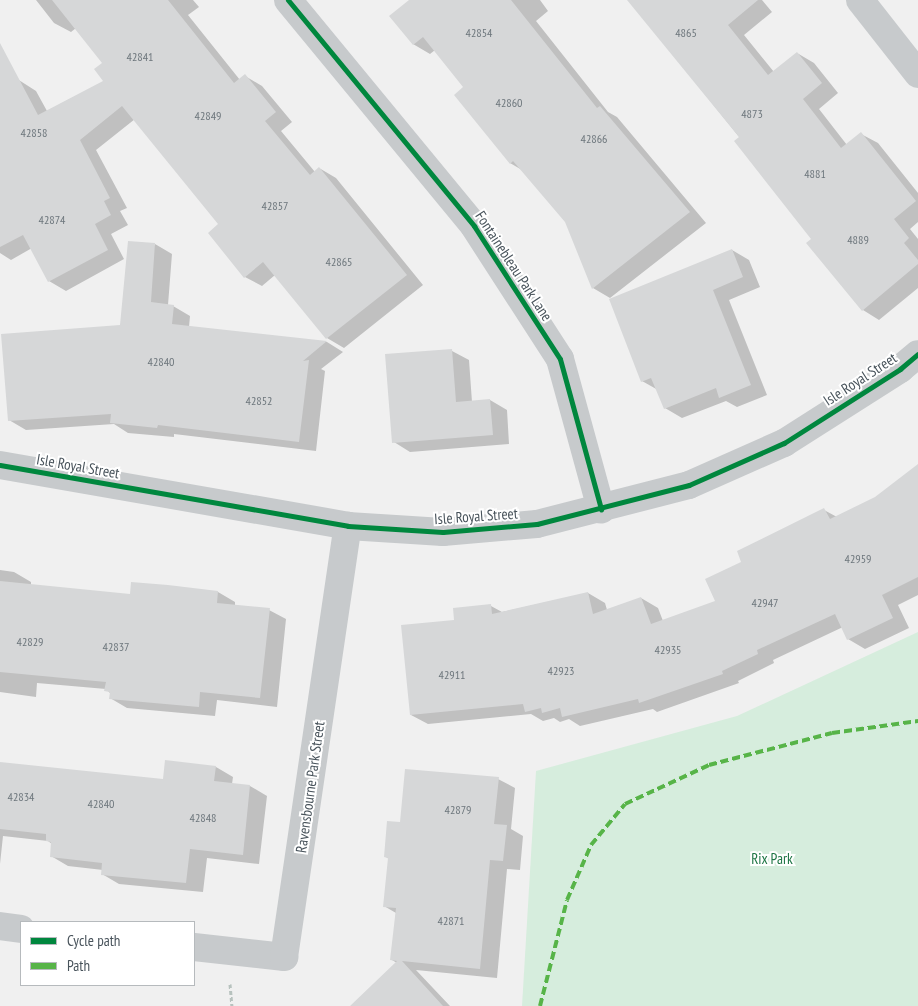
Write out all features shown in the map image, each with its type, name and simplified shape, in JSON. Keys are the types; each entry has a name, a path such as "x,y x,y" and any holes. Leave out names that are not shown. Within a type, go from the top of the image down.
{"street":[{"name":"Fontainebleau Park Lane","path":"288,0 474,226 560,360 601,509"},
{"path":"860,0 918,74"},
{"name":"Isle Royal Street","path":"0,465 348,526 443,532 537,524 689,485 784,443 900,369 918,354"},
{"name":"Ravensbourne Park Street","path":"195,947 284,957 348,526"},
{"path":"0,926 20,929"}],"green space":[{"name":"Rix Park","path":"918,632 918,1006 522,1006 536,771 737,716"}],"building":[{"path":"52,0 168,0 234,83 245,74 276,112 265,121 310,175 319,167 407,275 326,339 263,262 244,278 208,233 218,224 122,106 80,140 110,198 104,201 111,215 95,224 108,250 48,282 23,235 0,247 0,43 38,115 103,81 94,69 102,63"},
{"path":"409,0 511,0 597,108 600,106 690,212 592,289 565,222 513,161 510,164 454,95 463,87 423,37 413,45 389,16"},
{"path":"627,0 758,0 728,25 768,75 797,52 822,83 803,99 841,148 861,132 916,201 894,219 909,238 904,243 918,260 918,264 862,311 806,243 811,239 734,141 739,137"},
{"path":"128,241 155,243 151,302 174,305 172,324 327,341 303,361 309,360 299,442 158,425 157,428 110,423 111,414 8,421 1,334 120,325"},
{"path":"732,249 743,277 713,290 751,385 719,398 716,388 664,409 651,378 641,382 609,299"},
{"path":"452,349 456,402 490,399 493,435 392,443 385,354"},
{"path":"918,464 918,577 882,595 893,618 847,640 835,614 757,650 758,654 722,671 723,674 639,703 638,699 562,717 560,708 542,713 541,708 525,712 523,704 410,715 401,625 454,620 453,608 491,604 492,614 588,592 593,614 641,597 651,624 715,601 705,579 741,562 737,551 824,508 830,519 875,497"},
{"path":"0,581 130,594 131,582 168,585 218,591 217,603 270,608 260,698 200,692 199,707 109,699 110,692 104,691 106,682 0,672"},
{"path":"165,760 216,766 214,781 250,785 243,855 190,849 186,883 101,875 102,863 50,857 51,842 46,841 46,834 0,829 0,762 163,779"},
{"path":"405,769 499,777 494,824 507,825 503,861 490,860 480,969 402,961 443,1006 350,1006 397,961 390,960 396,908 383,907 388,858 384,857 387,821 400,822"}],"marked path":[{"path":"540,1006 567,900 591,845 625,804 709,765 832,733 918,721"}],"cycle path":[{"path":"288,0 474,226 560,359 601,509"},
{"path":"0,465 348,526 443,532 537,524 689,485 784,443 900,369 918,354"}]}
